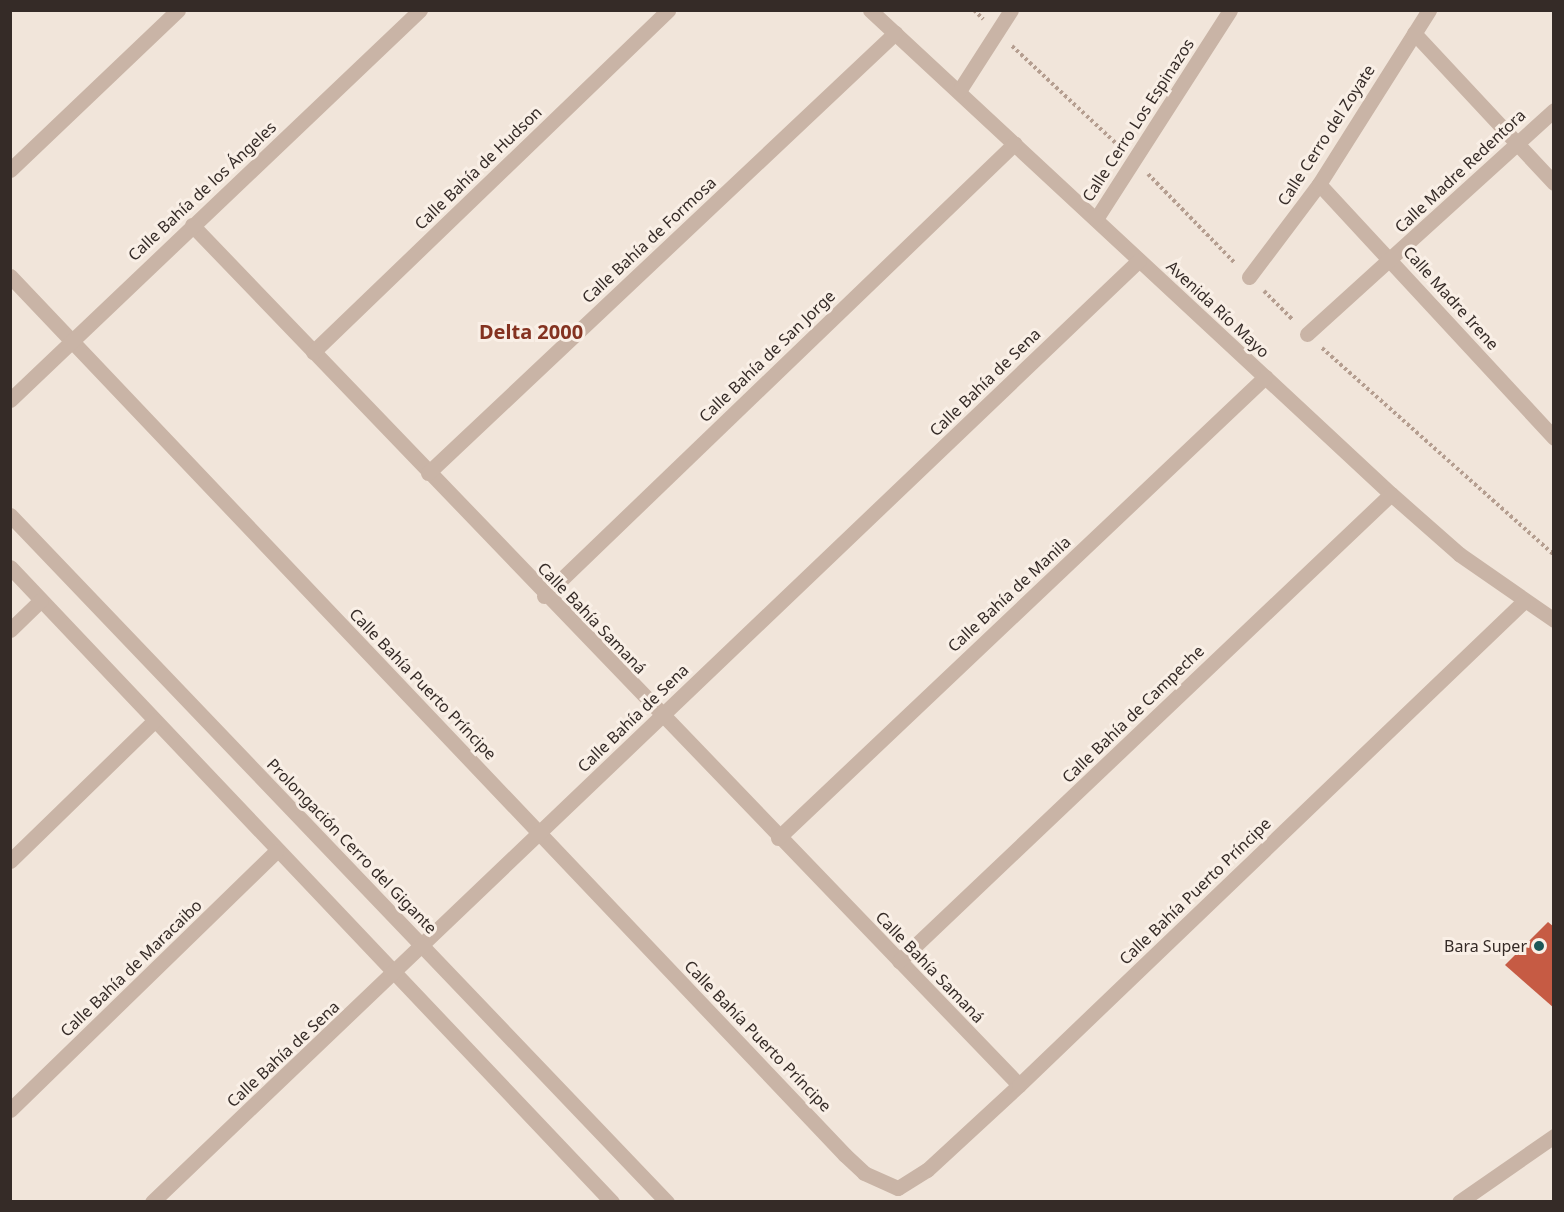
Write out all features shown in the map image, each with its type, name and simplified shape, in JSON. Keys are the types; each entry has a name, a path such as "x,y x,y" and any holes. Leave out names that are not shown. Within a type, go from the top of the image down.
{"street":[{"path":"10,170 178,10"},
{"name":"Calle Bahía de los Ángeles","path":"10,400 70,340 420,10"},
{"name":"Calle Bahía de Hudson","path":"313,352 668,10"},
{"name":"Avenida Río Mayo","path":"870,10 1016,143 1391,494 1522,602 1554,620"},
{"path":"959,91 1011,10"},
{"name":"Calle Cerro Los Espinazos","path":"1096,219 1230,10"},
{"name":"Calle Cerro del Zoyate","path":"1249,277 1319,184 1429,10"},
{"name":"Calle Bahía de Formosa","path":"428,473 895,33"},
{"path":"1414,33 1554,183"},
{"name":"Calle Madre Redentora","path":"1307,334 1554,110"},
{"name":"Calle Bahía de San Jorge","path":"544,596 1016,143"},
{"name":"Calle Madre Irene","path":"1319,184 1391,259 1554,438"},
{"name":"Calle Bahía Samaná","path":"192,225 544,596 1019,1085"},
{"name":"Calle Bahía de Sena","path":"152,1202 396,973 661,715 1139,260"},
{"name":"Calle Bahía Puerto Príncipe","path":"10,276 845,1155 882,1183 898,1188 912,1181 1019,1085 1522,602"},
{"name":"Calle Bahía de Manila","path":"778,838 1265,376"},
{"name":"Calle Bahía de Campeche","path":"899,961 1391,494"},
{"name":"Prolongación Cerro del Gigante","path":"10,515 667,1202"},
{"path":"10,567 276,851 396,973 612,1202"},
{"path":"10,630 42,600"},
{"path":"10,861 154,721"},
{"name":"Calle Bahía de Maracaibo","path":"10,1110 276,851"},
{"path":"1459,1202 1554,1136"}],"building":[{"name":"Bara Super","path":"1548,922 1554,927 1554,1008 1505,965"}],"place":[{"name":"Bara Super","path":"1539,946"}],"district":[{"name":"Delta 2000","path":"531,331"}]}
